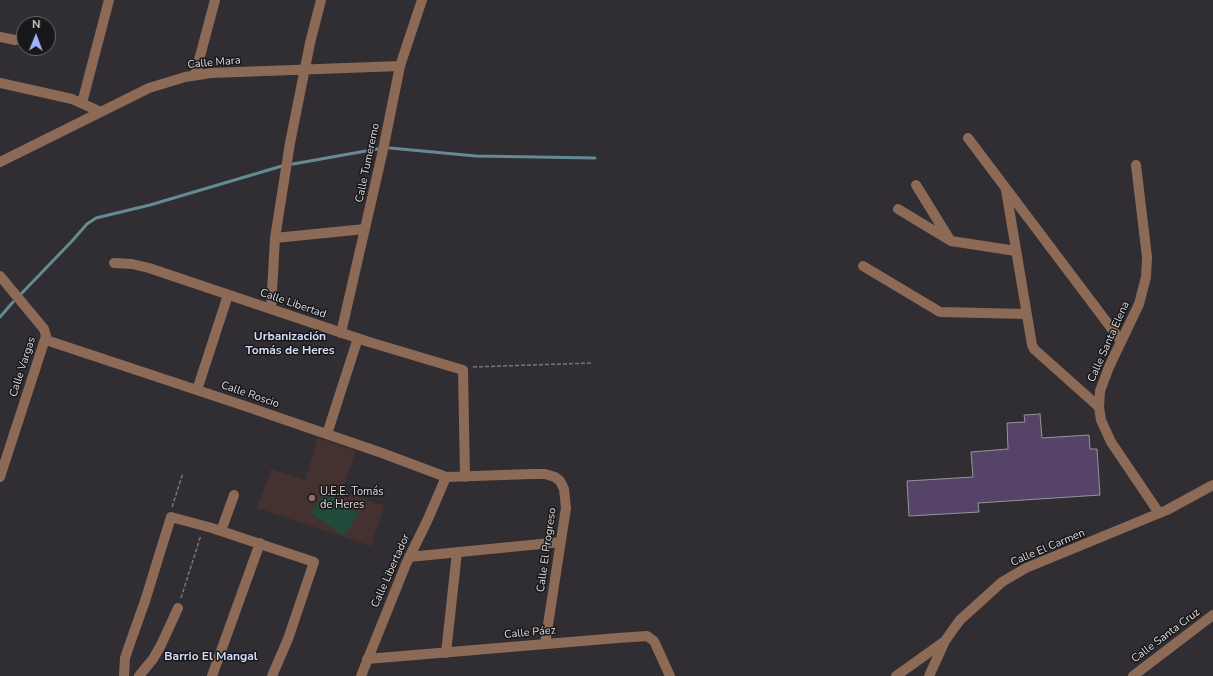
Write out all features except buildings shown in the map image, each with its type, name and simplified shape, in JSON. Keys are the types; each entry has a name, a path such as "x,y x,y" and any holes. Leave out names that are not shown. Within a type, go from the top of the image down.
{"street":[{"path":"195,75 215,0"},
{"path":"271,309 275,238 290,143 321,0"},
{"name":"Calle Tumeremo","path":"341,333 365,230 400,66 422,0"},
{"path":"82,103 106,1"},
{"path":"0,37 15,40"},
{"name":"Calle Mara","path":"0,162 149,88 172,80 211,73 400,66"},
{"path":"0,83 60,96 82,103 101,112"},
{"path":"968,138 1121,341"},
{"name":"Calle Santa Elena","path":"1136,165 1146,241 1146,277 1139,304 1109,367 1100,391 1098,407 1101,420 1111,442 1159,513"},
{"path":"916,185 951,241"},
{"path":"1006,188 1026,314 1033,347 1098,407"},
{"path":"898,209 951,241 1016,251"},
{"path":"275,238 365,230"},
{"name":"Calle Libertad","path":"114,263 132,264 148,268 341,333 463,370"},
{"path":"863,266 940,312 1026,314"},
{"name":"Calle Vargas","path":"0,276 44,329 46,336 46,340 0,477"},
{"path":"197,390 228,295"},
{"path":"327,434 358,338"},
{"name":"Calle Roscio","path":"46,340 327,434 446,478"},
{"path":"463,370 465,476"},
{"name":"Calle El Progreso","path":"446,478 465,476 545,474 555,477 562,484 566,501 545,644"},
{"name":"Calle Libertador","path":"361,676 409,557 446,478"},
{"name":"Calle El Carmen","path":"929,676 945,642 960,620 1002,582 1026,568 1159,513 1213,485"},
{"path":"221,531 234,495"},
{"path":"124,676 128,649 145,601 171,517 260,543 314,562 288,639 272,676"},
{"path":"409,557 561,542"},
{"path":"212,676 260,543"},
{"path":"446,652 457,552"},
{"path":"139,676 153,659 178,608"},
{"name":"Calle Santa Cruz","path":"1132,676 1213,615"},
{"name":"Calle Páez","path":"367,659 647,636 654,641 670,676"},
{"path":"896,676 927,653 945,642"}],"path":[{"path":"463,370 476,366 591,363"},
{"path":"171,517 173,505 183,473"},
{"path":"178,608 204,526"}],"shaded area":[{"name":"U.E.E. Tomás de Heres","path":"318,438 356,451 342,491 384,506 371,546 257,508 271,469 305,480"}],"green space":[{"path":"326,491 359,514 344,536 311,513"}],"waterway":[{"path":"390,148 476,156 595,158"},
{"path":"293,164 377,149"},
{"path":"22,293 87,224 96,218 150,205 282,166"},
{"path":"0,317 13,302"}],"place":[{"name":"U.E.E. Tomás de Heres","path":"312,498"}],"district":[{"name":"Urbanización Tomás de Heres","path":"290,344"},
{"name":"Barrio El Mangal","path":"211,657"}]}
